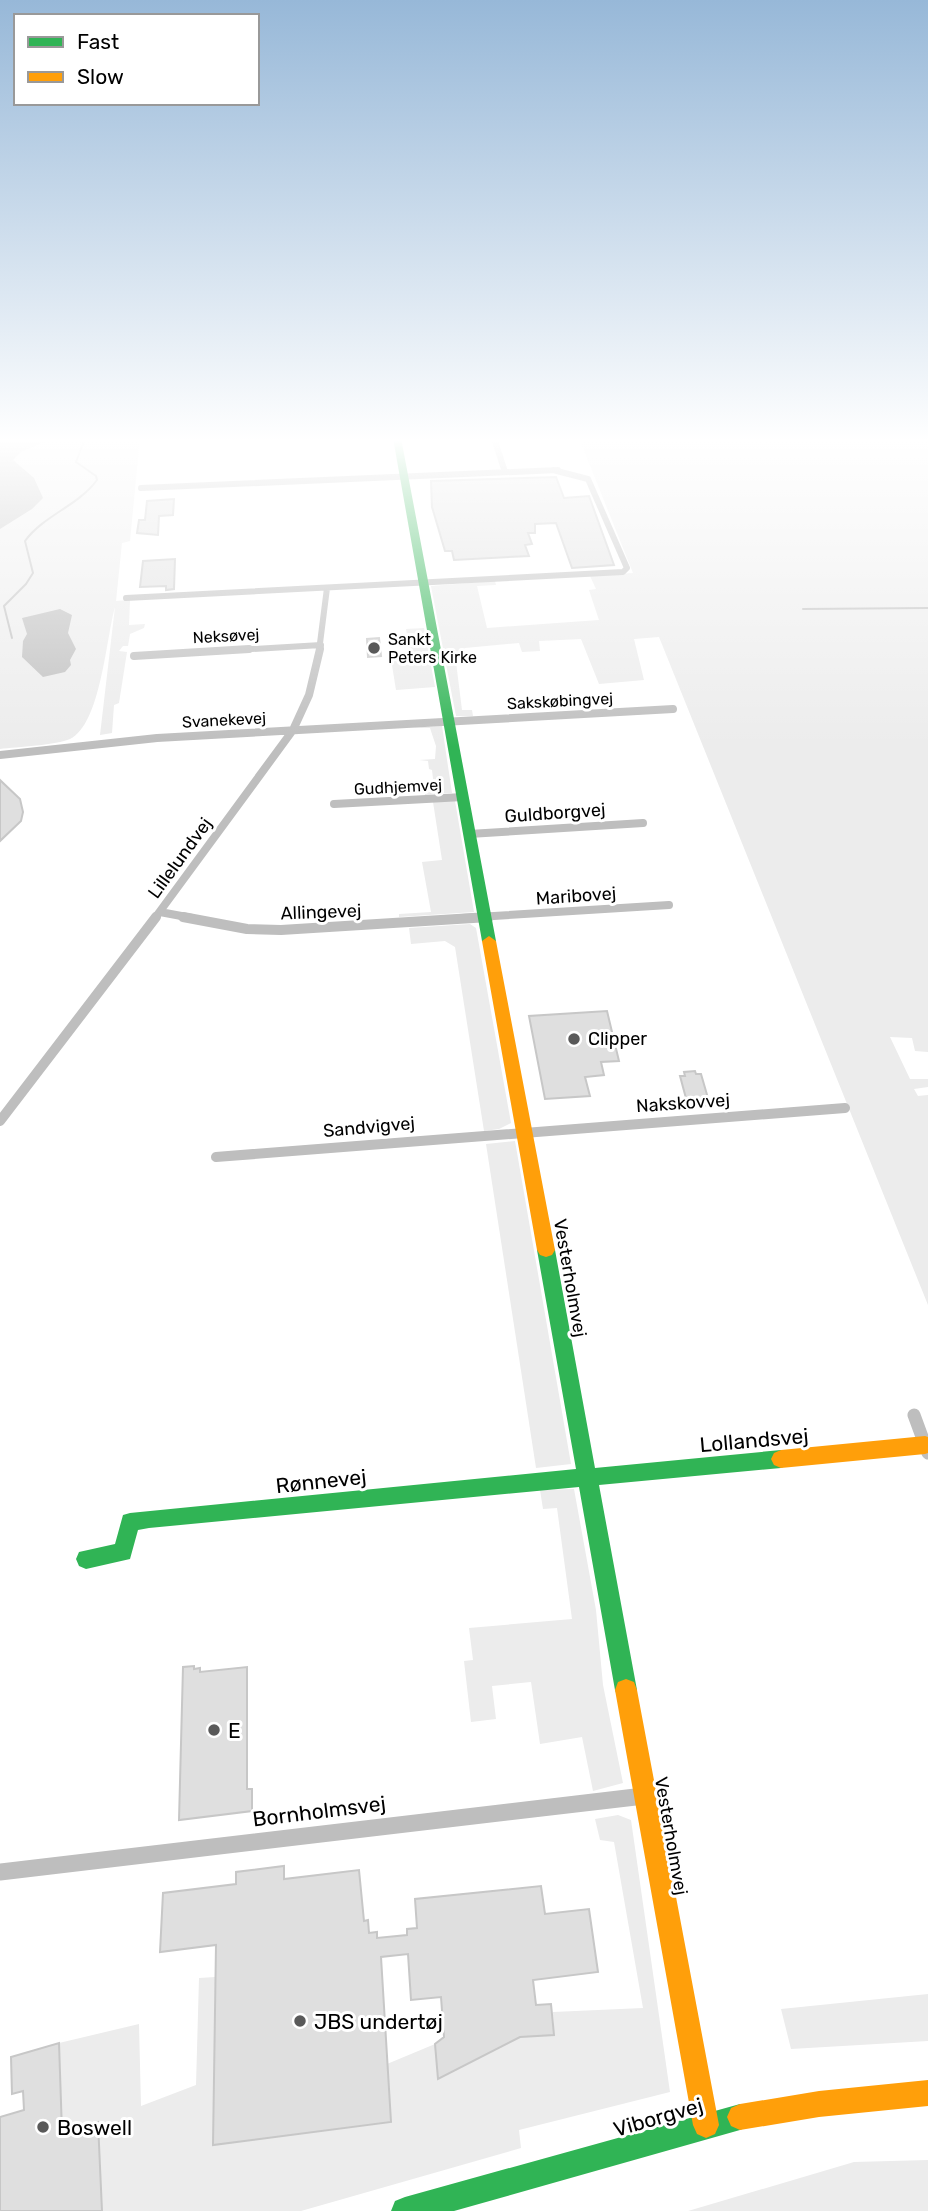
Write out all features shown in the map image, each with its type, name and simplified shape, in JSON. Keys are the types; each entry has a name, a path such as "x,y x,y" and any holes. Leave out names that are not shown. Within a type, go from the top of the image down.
{"street":[{"name":"Vesterholmvej","path":"417,541 706,2125"},
{"path":"126,598 624,572 627,568 615,541"},
{"name":"Lillelundvej","path":"0,1121 160,912 293,730 307,706 315,683 327,587"},
{"name":"Neksøvej","path":"134,656 321,645"},
{"name":"Sakskøbingvej","path":"450,722 673,709"},
{"name":"Svanekevej","path":"0,755 90,743 450,722"},
{"name":"Gudhjemvej","path":"334,804 463,797"},
{"name":"Guldborgvej","path":"469,834 643,823"},
{"name":"Maribovej","path":"485,918 669,905"},
{"name":"Allingevej","path":"160,912 247,929 281,930 485,918"},
{"name":"Nakskovvej","path":"524,1133 845,1108"},
{"name":"Sandvigvej","path":"216,1157 524,1133"},
{"name":"Lollandsvej","path":"586,1477 927,1449 914,1415"},
{"name":"Rønnevej","path":"86,1559 123,1552 130,1522 586,1477"},
{"name":"Bornholmsvej","path":"0,1872 644,1796"},
{"name":"Viborgvej","path":"405,2211 706,2125 819,2104 928,2093"}],"shaded area":[{"path":"0,541 129,541 122,543 116,601 130,600 129,625 145,624 144,628 130,634 128,646 123,646 119,651 127,652 119,703 114,705 112,733 100,735 115,607 101,679 89,716 80,730 64,741 0,749"},
{"path":"620,541 928,541 928,1052 915,1051 912,1038 890,1037 910,1079 928,1079 928,1087 914,1089 918,1096 928,1095 928,1305 659,637 634,639 644,680 599,684 581,639 539,641 540,651 522,652 519,643 465,648 455,654 462,710 472,710 473,716 456,716 431,586 495,581 496,585 477,586 487,628 599,620 589,590 596,589 590,576 633,573"},
{"path":"60,609 72,615 68,633 76,649 70,660 71,665 65,672 43,677 22,657 23,641 27,634 22,618"},
{"path":"424,628 435,687 396,690 391,659 411,658 406,629"},
{"path":"442,726 452,793 425,795 424,788 434,787 432,770 429,769 428,761 419,760 435,759 436,746 430,728 408,728"},
{"path":"455,801 474,912 399,917 399,914 431,912 422,862 442,860 433,802"},
{"path":"470,924 476,928 511,1123 499,1129 484,1131 455,947 445,941 411,944 409,928"},
{"path":"515,1141 571,1464 536,1468 486,1144"},
{"path":"574,1489 596,1610 603,1685 623,1783 593,1791 582,1737 540,1744 531,1682 492,1686 496,1719 471,1722 464,1661 473,1660 469,1628 572,1619 557,1508 543,1509 540,1490"},
{"path":"618,1815 631,1820 670,2092 519,2130 521,2148 301,2211 102,2211 98,2122 62,2132 59,2043 139,2024 141,2106 196,2085 199,1978 215,1977 213,2145 390,2122 387,2064 435,2044 438,2078 520,2037 554,2035 553,2012 643,2008 614,1842 600,1840 595,1819"},
{"path":"928,1994 928,2041 791,2049 781,2009"},
{"path":"928,2160 928,2211 688,2211 854,2162"}],"building":[{"path":"442,541 531,541 532,544 525,545 529,556 454,560 452,551 445,551"},
{"path":"562,541 605,541 614,565 572,568"},
{"path":"175,559 174,589 166,590 166,586 140,587 143,561"},
{"path":"379,638 381,656 368,657 367,639"},
{"path":"0,780 20,799 23,812 21,821 0,841"},
{"name":"Clipper","path":"607,1011 619,1061 601,1062 604,1075 585,1077 590,1096 545,1099 529,1016"},
{"path":"695,1071 696,1074 701,1074 710,1105 691,1106 687,1102 680,1076 685,1076 684,1072"},
{"name":"E","path":"194,1666 194,1669 200,1668 200,1672 247,1667 247,1789 252,1789 252,1811 179,1820 183,1667"},
{"name":"JBS undertøj","path":"284,1866 284,1879 359,1870 364,1921 368,1920 369,1933 377,1932 377,1938 407,1935 407,1929 417,1928 415,1899 541,1886 545,1914 589,1909 598,1972 533,1980 536,2005 551,2004 554,2035 520,2037 438,2079 435,2044 444,2037 441,1997 411,2000 408,1954 381,1957 391,2122 213,2145 216,1945 160,1952 163,1893 236,1884 236,1872"},
{"name":"Boswell","path":"59,2043 62,2132 98,2122 102,2211 0,2211 0,2117 24,2110 23,2091 12,2094 11,2057"}],"waterway":[{"path":"12,638 4,606 33,573 25,541"},
{"path":"803,609 928,608"}],"traffic: fast":[{"path":"416,541 489,941"},
{"path":"546,1250 626,1690"},
{"path":"86,1559 123,1552 130,1522 149,1519 781,1459"},
{"path":"405,2211 740,2117"}],"traffic: slow":[{"path":"489,941 546,1250"},
{"path":"781,1459 925,1445"},
{"path":"626,1690 706,2125"},
{"path":"740,2117 819,2104 928,2093"}],"place":[{"name":"Sankt Peters Kirke","path":"374,648"},
{"name":"Clipper","path":"574,1039"},
{"name":"E","path":"214,1730"},
{"name":"JBS undertøj","path":"300,2021"},
{"name":"Boswell","path":"43,2127"}]}
